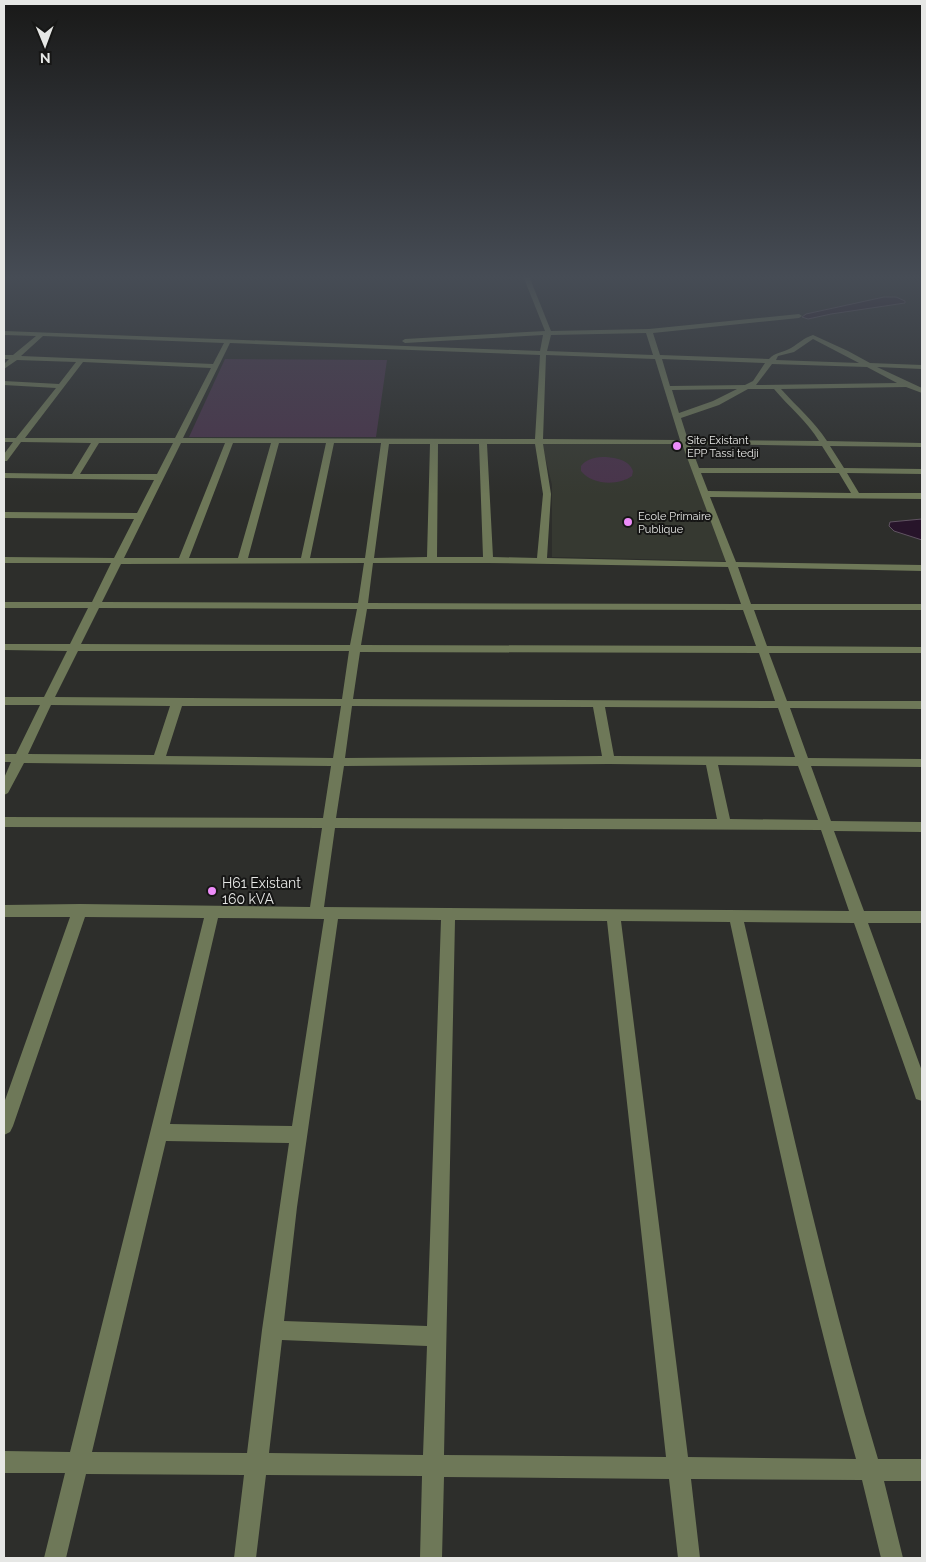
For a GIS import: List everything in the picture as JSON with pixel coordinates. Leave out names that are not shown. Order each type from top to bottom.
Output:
[{"type":"street","points":[[4,367],[25,349]]},
{"type":"street","points":[[4,790],[139,516],[224,349]]},
{"type":"street","points":[[422,349],[922,368]]},
{"type":"street","points":[[542,561],[547,494],[539,442],[544,349]]},
{"type":"street","points":[[654,349],[676,417],[732,564],[922,1093]]},
{"type":"street","points":[[676,417],[716,403],[756,382],[762,371],[779,353],[795,349]]},
{"type":"street","points":[[836,349],[901,382],[922,385]]},
{"type":"street","points":[[4,357],[216,366]]},
{"type":"street","points":[[4,459],[81,360]]},
{"type":"street","points":[[666,388],[776,387],[910,382],[922,391]]},
{"type":"street","points":[[4,383],[62,386]]},
{"type":"street","points":[[776,387],[794,408],[813,425],[827,444],[857,496]]},
{"type":"street","points":[[4,440],[685,442],[922,445]]},
{"type":"street","points":[[74,476],[96,440]]},
{"type":"street","points":[[183,562],[230,440]]},
{"type":"street","points":[[242,561],[276,441]]},
{"type":"street","points":[[305,561],[330,441]]},
{"type":"street","points":[[245,1558],[272,1330],[299,1135],[324,912],[330,823],[363,605],[385,441]]},
{"type":"street","points":[[432,560],[434,442]]},
{"type":"street","points":[[483,442],[488,560]]},
{"type":"street","points":[[696,470],[922,471]]},
{"type":"street","points":[[4,476],[159,477]]},
{"type":"street","points":[[706,494],[922,496]]},
{"type":"street","points":[[4,515],[139,516]]},
{"type":"street","points":[[4,560],[183,562],[488,560],[922,568]]},
{"type":"street","points":[[4,605],[922,607]]},
{"type":"street","points":[[4,647],[922,650]]},
{"type":"street","points":[[4,701],[922,705]]},
{"type":"street","points":[[159,760],[177,702]]},
{"type":"street","points":[[598,703],[609,760]]},
{"type":"street","points":[[4,758],[340,762],[609,760],[922,763]]},
{"type":"street","points":[[712,762],[725,824]]},
{"type":"street","points":[[4,822],[725,824],[922,827]]},
{"type":"street","points":[[4,1126],[80,910]]},
{"type":"street","points":[[4,911],[922,917]]},
{"type":"street","points":[[55,1558],[213,912]]},
{"type":"street","points":[[431,1558],[448,913]]},
{"type":"street","points":[[613,915],[689,1558]]},
{"type":"street","points":[[736,916],[803,1217],[842,1374],[870,1469],[892,1558]]},
{"type":"street","points":[[159,1132],[299,1135]]},
{"type":"street","points":[[272,1330],[437,1336]]},
{"type":"street","points":[[4,1462],[922,1470]]},
{"type":"shaded area","points":[[225,359],[387,360],[376,437],[189,437]]},
{"type":"shaded area","points":[[542,444],[682,444],[727,561],[552,557],[552,485]]},
{"type":"shaded area","points":[[606,457],[618,459],[629,464],[633,471],[632,476],[613,483],[592,479],[581,471],[581,466],[586,461]]},
{"type":"shaded area","points":[[922,519],[922,540],[894,531],[889,526],[890,522]]},
{"type":"place","name":"Site Existant EPP Tassi tedji","points":[[677,446]]},
{"type":"place","name":"Ecole Primaire Publique","points":[[628,522]]},
{"type":"place","name":"H61 Existant 160 kVA","points":[[212,891]]}]
